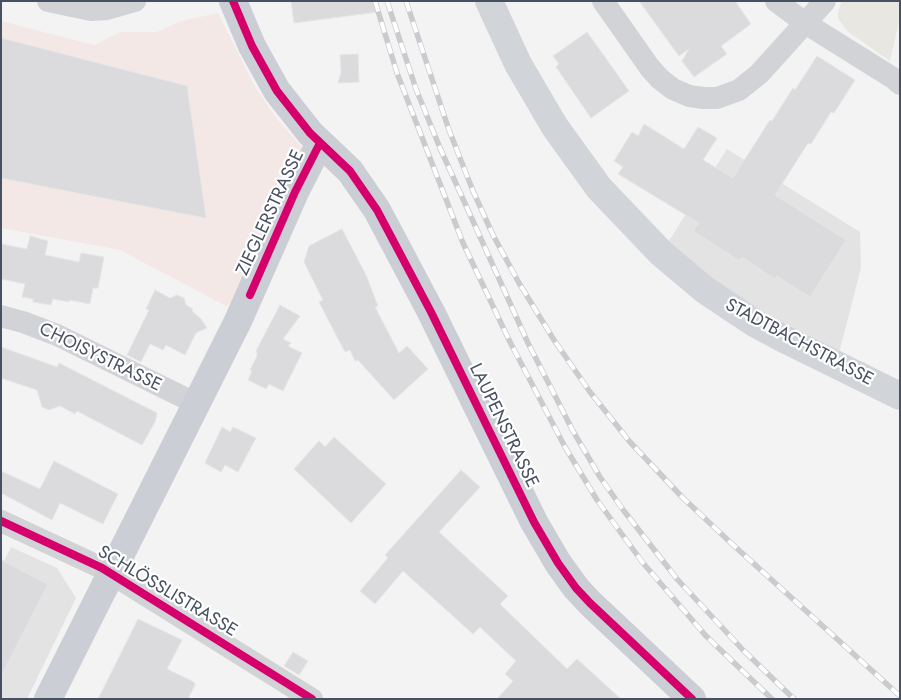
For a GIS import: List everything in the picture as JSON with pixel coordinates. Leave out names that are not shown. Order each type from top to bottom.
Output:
[{"type":"main road","name":"LAUPENSTRASSE","points":[[233,1],[263,69],[287,105],[310,134],[350,171],[377,210],[431,312],[534,522],[558,563],[576,588],[590,603],[692,699]]},
{"type":"main road","name":"STADTBACHSTRASSE","points":[[489,1],[518,64],[555,127],[599,188],[642,236],[689,278],[730,308],[782,338],[900,396]]},
{"type":"main road","name":"ZIEGLERSTRASSE","points":[[48,699],[238,321],[295,192],[320,143]]},
{"type":"street","points":[[48,1],[92,10],[107,9],[135,1]]},
{"type":"street","points":[[603,1],[650,68],[667,84],[689,96],[711,98],[728,95],[739,90],[759,74],[824,1]]},
{"type":"street","points":[[776,1],[805,23],[900,84]]},
{"type":"street","name":"CHOISYSTRASSE","points":[[1,316],[30,324],[57,335],[197,404]]},
{"type":"street","name":"SCHLÖSSLISTRASSE","points":[[11,525],[112,574],[312,699]]},
{"type":"shaded area","points":[[842,1],[900,1],[900,17],[890,61],[847,31],[838,18],[838,11]]},
{"type":"shaded area","points":[[218,13],[255,87],[277,119],[312,159],[249,292],[226,306],[120,250],[1,228],[1,21],[94,45],[120,32],[157,32],[181,21]]},
{"type":"shaded area","points":[[727,149],[860,232],[861,268],[838,357],[807,343],[665,247]]},
{"type":"shaded area","points":[[11,547],[57,568],[76,598],[27,699],[1,699],[1,567]]},
{"type":"building","points":[[291,1],[377,1],[378,12],[294,23]]},
{"type":"building","points":[[639,1],[735,1],[751,24],[721,46],[727,54],[694,77],[682,61],[689,49],[679,56]]},
{"type":"building","points":[[587,32],[629,91],[591,118],[556,67],[559,64],[553,56]]},
{"type":"building","points":[[1,38],[187,86],[206,218],[1,178]]},
{"type":"building","points":[[358,54],[359,82],[338,83],[341,72],[340,55]]},
{"type":"building","points":[[817,56],[855,80],[834,113],[831,112],[811,144],[808,143],[775,195],[846,240],[810,297],[777,276],[775,279],[742,257],[740,261],[693,231],[699,223],[618,174],[623,167],[614,161],[632,132],[638,136],[644,124],[684,149],[698,127],[717,138],[703,160],[733,178],[770,120],[772,121],[793,88],[795,90]]},
{"type":"building","points":[[342,229],[366,275],[378,306],[375,307],[399,353],[407,346],[428,369],[394,400],[358,360],[355,361],[350,350],[345,352],[319,302],[323,300],[304,262],[309,246]]},
{"type":"building","points":[[30,236],[48,241],[45,255],[79,262],[81,253],[104,257],[98,288],[93,288],[90,304],[53,299],[51,305],[33,302],[33,299],[22,297],[25,284],[1,279],[1,244],[27,249]]},
{"type":"building","points":[[155,290],[170,298],[177,295],[184,298],[186,305],[193,309],[192,311],[207,328],[196,333],[185,355],[166,345],[163,350],[150,344],[141,362],[127,355],[149,310],[146,309]]},
{"type":"building","points":[[280,305],[300,316],[283,339],[291,343],[288,346],[302,353],[283,391],[269,384],[266,389],[248,380],[252,371],[250,370],[257,356],[256,351]]},
{"type":"building","points":[[1,347],[57,367],[59,363],[157,413],[155,422],[142,445],[77,411],[75,414],[60,406],[49,410],[42,407],[37,390],[1,378]]},
{"type":"building","points":[[222,427],[230,432],[233,427],[256,438],[238,472],[225,465],[221,472],[205,463]]},
{"type":"building","points":[[334,437],[386,484],[351,523],[294,469],[319,441],[325,447]]},
{"type":"building","points":[[54,461],[118,494],[103,524],[60,503],[52,520],[1,493],[1,471],[40,489]]},
{"type":"building","points":[[461,470],[480,487],[439,532],[508,596],[500,604],[567,669],[577,659],[621,699],[497,699],[513,681],[505,674],[516,661],[480,627],[473,634],[403,571],[375,604],[360,591],[388,558],[385,555]]},
{"type":"building","points":[[1,560],[48,584],[1,676]]},
{"type":"building","points":[[138,619],[182,640],[167,669],[194,682],[195,685],[188,699],[98,699]]},
{"type":"building","points":[[293,652],[308,661],[299,675],[284,666]]},
{"type":"railway","points":[[375,1],[397,73],[463,243],[510,342],[565,447],[597,500],[643,563],[706,636],[772,699]]},
{"type":"railway","points":[[387,1],[416,89],[440,148],[528,343],[573,431],[600,477],[677,579],[743,650],[794,699]]},
{"type":"railway","points":[[406,1],[449,130],[493,235],[519,283],[554,340],[590,392],[630,442],[682,497],[900,696]]},
{"type":"cycle path","points":[[233,1],[252,46],[277,91],[310,133],[350,171],[377,210],[431,312],[534,522],[558,563],[576,588],[590,603],[692,699]]},
{"type":"cycle path","points":[[250,295],[295,192],[320,143]]},
{"type":"cycle path","points":[[1,521],[102,568],[312,699]]}]
